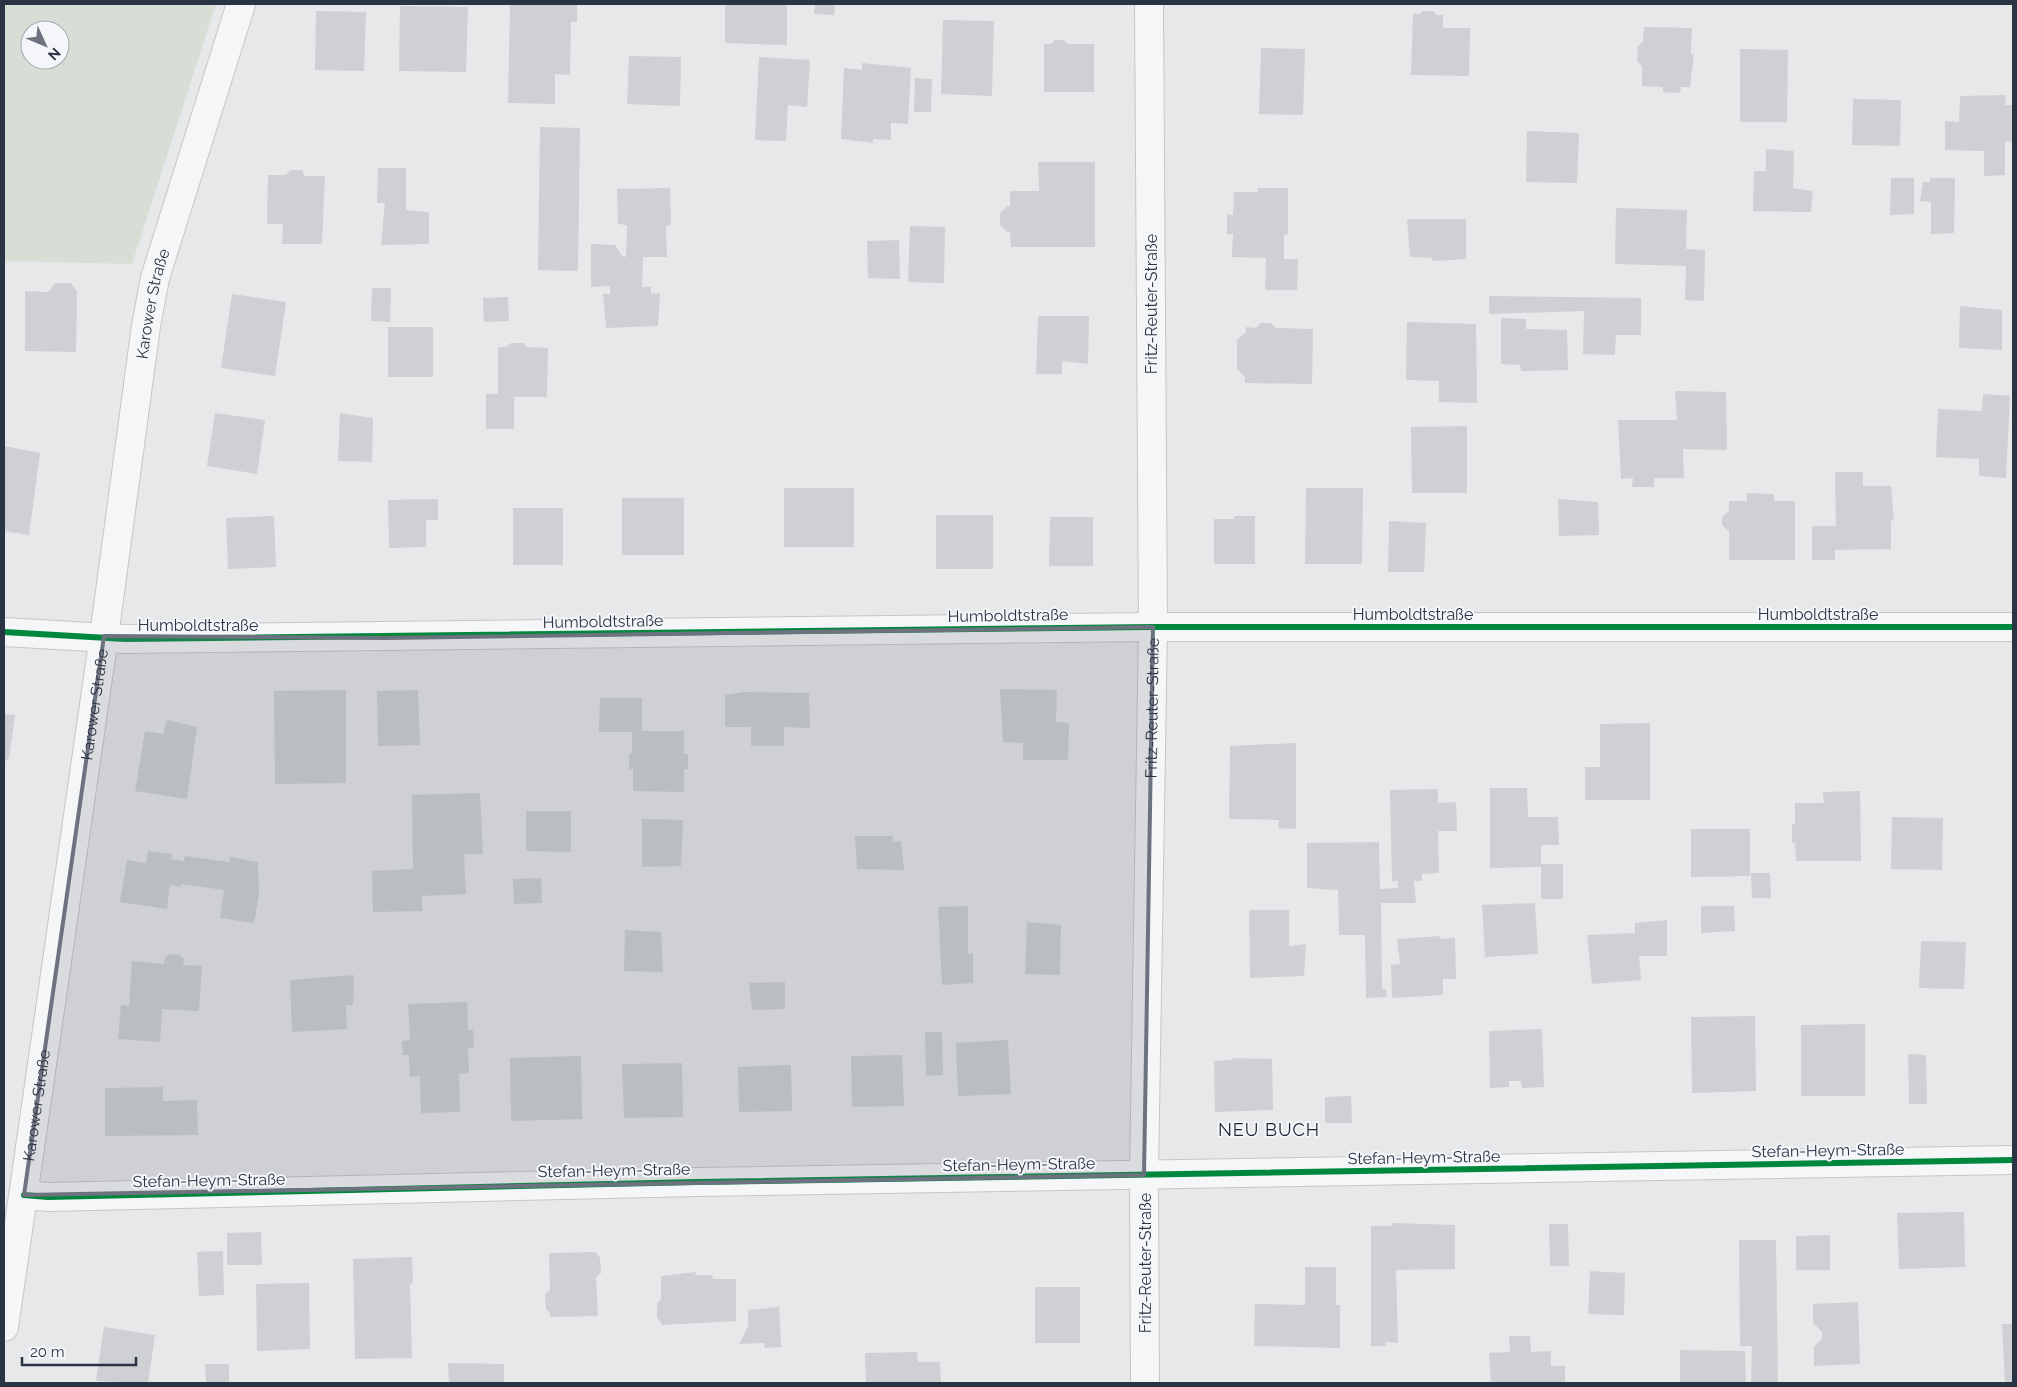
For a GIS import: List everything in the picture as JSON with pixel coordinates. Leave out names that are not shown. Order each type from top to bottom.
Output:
[{"type":"street","name":"Karower Straße","points":[[4,1328],[104,636],[146,326],[155,278],[242,4]]},
{"type":"street","name":"Fritz-Reuter-Straße","points":[[1145,1383],[1144,1175],[1153,627],[1149,4]]},
{"type":"street","name":"Humboldtstraße","points":[[4,632],[104,636],[125,639],[394,638],[1153,627],[2013,627]]},
{"type":"street","name":"Stefan-Heym-Straße","points":[[24,1195],[48,1197],[677,1182],[2013,1160]]},
{"type":"highlighted area","points":[[1153,627],[1144,1175],[24,1195],[104,636],[385,638]]},
{"type":"shaded area","points":[[4,4],[216,4],[132,264],[4,261]]},
{"type":"building","points":[[510,4],[577,4],[577,22],[571,22],[570,75],[555,74],[555,104],[508,103]]},
{"type":"building","points":[[725,4],[787,4],[787,45],[725,43]]},
{"type":"building","points":[[815,4],[835,4],[834,15],[814,14]]},
{"type":"building","points":[[400,6],[468,7],[466,72],[399,71]]},
{"type":"building","points":[[316,11],[366,12],[364,71],[315,70]]},
{"type":"building","points":[[1423,11],[1433,11],[1437,15],[1443,15],[1443,28],[1470,28],[1469,76],[1411,75],[1413,14],[1420,14]]},
{"type":"building","points":[[943,20],[994,21],[992,96],[941,94]]},
{"type":"building","points":[[1644,27],[1692,28],[1691,54],[1694,54],[1690,87],[1681,87],[1680,93],[1663,92],[1663,87],[1642,86],[1642,66],[1637,61],[1638,46],[1643,42]]},
{"type":"building","points":[[1055,40],[1064,40],[1068,44],[1094,44],[1094,92],[1044,92],[1044,44],[1051,44]]},
{"type":"building","points":[[1261,48],[1305,49],[1303,115],[1259,114]]},
{"type":"building","points":[[1740,49],[1788,50],[1787,122],[1740,122]]},
{"type":"building","points":[[629,56],[681,57],[680,106],[627,104]]},
{"type":"building","points":[[759,57],[810,60],[807,107],[788,105],[786,141],[755,140]]},
{"type":"building","points":[[862,63],[911,68],[908,124],[891,123],[891,140],[873,139],[873,143],[841,139],[844,68],[862,70]]},
{"type":"building","points":[[915,78],[932,79],[931,112],[914,112]]},
{"type":"building","points":[[2006,95],[2005,105],[2013,105],[2013,142],[2005,141],[2005,175],[1984,176],[1984,151],[1945,150],[1945,121],[1959,122],[1960,96]]},
{"type":"building","points":[[1853,99],[1901,100],[1900,146],[1852,145]]},
{"type":"building","points":[[540,127],[580,128],[578,271],[538,270]]},
{"type":"building","points":[[1527,131],[1579,133],[1577,183],[1526,182]]},
{"type":"building","points":[[1766,149],[1794,151],[1793,188],[1813,191],[1811,212],[1753,211],[1754,171],[1766,171]]},
{"type":"building","points":[[1038,162],[1095,162],[1095,247],[1011,247],[1010,232],[1007,232],[1000,225],[1000,213],[1007,206],[1010,206],[1010,191],[1039,191]]},
{"type":"building","points":[[378,168],[406,168],[406,210],[429,212],[429,244],[381,245],[385,203],[377,203]]},
{"type":"building","points":[[290,170],[302,170],[305,176],[325,176],[322,244],[282,244],[283,224],[267,224],[268,175],[286,175]]},
{"type":"building","points":[[1891,178],[1914,178],[1914,214],[1890,215]]},
{"type":"building","points":[[1930,178],[1955,178],[1954,233],[1931,234],[1931,202],[1920,201],[1923,182],[1930,182]]},
{"type":"building","points":[[670,188],[671,225],[666,226],[667,257],[643,257],[642,287],[651,287],[651,294],[660,293],[658,326],[606,328],[603,294],[610,294],[610,286],[591,287],[591,244],[615,245],[622,256],[626,257],[627,225],[618,224],[617,189]]},
{"type":"building","points":[[1258,188],[1288,188],[1288,234],[1284,235],[1284,259],[1298,259],[1297,290],[1265,290],[1266,258],[1232,257],[1233,234],[1227,234],[1227,214],[1233,215],[1234,192],[1258,192]]},
{"type":"building","points":[[1616,208],[1687,210],[1686,249],[1705,250],[1704,301],[1685,300],[1686,266],[1615,264]]},
{"type":"building","points":[[1407,219],[1466,219],[1466,259],[1432,261],[1432,258],[1410,257]]},
{"type":"building","points":[[910,226],[945,227],[944,283],[908,282]]},
{"type":"building","points":[[899,240],[900,279],[868,278],[867,241]]},
{"type":"building","points":[[55,283],[71,283],[77,292],[76,352],[25,351],[25,291],[48,292]]},
{"type":"building","points":[[372,288],[391,288],[390,322],[371,321]]},
{"type":"building","points":[[232,294],[286,302],[275,376],[221,368]]},
{"type":"building","points":[[1489,296],[1641,298],[1641,335],[1616,335],[1615,355],[1583,354],[1584,311],[1489,314]]},
{"type":"building","points":[[508,297],[509,321],[484,322],[483,298]]},
{"type":"building","points":[[1960,306],[2002,310],[2002,350],[1959,348]]},
{"type":"building","points":[[1038,316],[1089,316],[1088,364],[1062,361],[1062,374],[1036,374]]},
{"type":"building","points":[[1501,318],[1526,319],[1526,329],[1567,330],[1568,370],[1521,371],[1520,365],[1501,364]]},
{"type":"building","points":[[1407,322],[1476,324],[1477,403],[1439,402],[1439,381],[1406,380]]},
{"type":"building","points":[[1260,323],[1271,323],[1276,328],[1313,329],[1312,384],[1245,383],[1245,377],[1237,369],[1237,340],[1246,332],[1246,327],[1256,328]]},
{"type":"building","points":[[388,327],[433,327],[433,377],[388,377]]},
{"type":"building","points":[[511,343],[523,343],[527,347],[548,348],[547,397],[514,397],[514,429],[486,429],[486,394],[498,394],[498,347],[507,347]]},
{"type":"building","points":[[1675,391],[1726,392],[1727,450],[1683,449],[1684,478],[1654,478],[1654,487],[1632,487],[1633,478],[1621,479],[1618,420],[1677,420]]},
{"type":"building","points":[[1983,394],[2010,396],[2006,478],[1979,476],[1979,459],[1936,457],[1938,409],[1982,411]]},
{"type":"building","points":[[215,413],[265,420],[257,474],[207,466]]},
{"type":"building","points":[[340,413],[373,418],[372,462],[338,461]]},
{"type":"building","points":[[1467,426],[1467,493],[1412,493],[1411,427]]},
{"type":"building","points":[[4,446],[40,453],[29,535],[4,531]]},
{"type":"building","points":[[1835,472],[1863,472],[1863,486],[1891,486],[1894,521],[1891,520],[1891,549],[1835,550],[1835,560],[1812,560],[1812,526],[1836,526]]},
{"type":"building","points":[[784,488],[854,488],[854,547],[784,547]]},
{"type":"building","points":[[1306,488],[1363,488],[1362,564],[1305,564]]},
{"type":"building","points":[[1747,493],[1774,494],[1774,501],[1795,501],[1795,560],[1729,560],[1729,531],[1722,525],[1722,517],[1729,511],[1729,501],[1747,501]]},
{"type":"building","points":[[622,498],[684,498],[684,555],[622,555]]},
{"type":"building","points":[[438,499],[438,520],[426,520],[426,547],[389,548],[388,500]]},
{"type":"building","points":[[1558,499],[1598,502],[1599,535],[1559,536]]},
{"type":"building","points":[[513,508],[563,508],[563,565],[513,565]]},
{"type":"building","points":[[936,515],[993,515],[993,569],[936,569]]},
{"type":"building","points":[[274,516],[276,567],[228,569],[226,518]]},
{"type":"building","points":[[1234,516],[1255,516],[1255,564],[1214,564],[1214,519],[1234,519]]},
{"type":"building","points":[[1050,517],[1093,517],[1093,566],[1049,566]]},
{"type":"building","points":[[1389,521],[1426,523],[1424,572],[1388,572]]},
{"type":"building","points":[[1000,689],[1057,690],[1056,722],[1069,723],[1068,760],[1023,760],[1023,743],[1003,742]]},
{"type":"building","points":[[346,690],[346,783],[275,784],[274,691]]},
{"type":"building","points":[[418,690],[420,745],[378,746],[377,691]]},
{"type":"building","points":[[744,692],[809,693],[810,728],[784,727],[784,746],[751,746],[751,727],[725,727],[725,695]]},
{"type":"building","points":[[600,698],[642,698],[642,731],[684,731],[684,754],[688,754],[688,769],[684,769],[684,792],[633,791],[633,769],[629,769],[629,754],[632,754],[632,732],[599,732]]},
{"type":"building","points":[[4,714],[15,715],[9,758],[4,762]]},
{"type":"building","points":[[167,720],[197,727],[187,799],[135,791],[145,731],[163,734]]},
{"type":"building","points":[[1650,723],[1650,800],[1585,800],[1585,767],[1600,767],[1600,724]]},
{"type":"building","points":[[1296,743],[1296,829],[1278,828],[1279,820],[1229,819],[1230,746]]},
{"type":"building","points":[[1490,788],[1527,788],[1528,817],[1558,817],[1559,845],[1541,845],[1541,864],[1563,864],[1563,899],[1541,899],[1541,867],[1490,868]]},
{"type":"building","points":[[1438,789],[1438,803],[1456,802],[1457,831],[1438,831],[1439,873],[1422,874],[1422,881],[1414,881],[1416,903],[1381,903],[1382,989],[1386,989],[1387,997],[1366,998],[1365,935],[1339,935],[1338,890],[1307,888],[1307,843],[1379,842],[1380,889],[1398,888],[1398,881],[1392,881],[1390,790]]},
{"type":"building","points":[[1860,791],[1861,861],[1796,861],[1795,843],[1792,843],[1792,824],[1795,824],[1795,803],[1824,803],[1823,792]]},
{"type":"building","points":[[480,793],[483,854],[464,854],[466,894],[422,896],[422,911],[373,912],[372,871],[413,869],[412,795]]},
{"type":"building","points":[[526,811],[571,811],[571,852],[526,851]]},
{"type":"building","points":[[1892,817],[1943,818],[1942,870],[1891,869]]},
{"type":"building","points":[[642,819],[683,820],[681,866],[642,867]]},
{"type":"building","points":[[1691,829],[1750,829],[1750,876],[1691,877]]},
{"type":"building","points":[[855,836],[893,836],[892,842],[901,841],[904,870],[857,869]]},
{"type":"building","points":[[148,851],[172,854],[171,859],[184,861],[185,856],[229,862],[230,857],[258,862],[259,895],[254,923],[220,918],[224,890],[181,884],[181,887],[170,885],[167,909],[120,902],[127,860],[146,863]]},
{"type":"building","points":[[1751,873],[1770,873],[1771,898],[1752,898]]},
{"type":"building","points":[[541,878],[542,903],[514,904],[513,879]]},
{"type":"building","points":[[1535,903],[1538,954],[1485,957],[1482,905]]},
{"type":"building","points":[[968,906],[968,954],[973,953],[973,983],[942,985],[938,907]]},
{"type":"building","points":[[1701,906],[1734,906],[1735,931],[1701,933]]},
{"type":"building","points":[[1249,910],[1289,910],[1289,946],[1306,944],[1304,976],[1250,978]]},
{"type":"building","points":[[1667,920],[1667,956],[1639,956],[1641,980],[1592,984],[1587,935],[1635,933],[1635,923]]},
{"type":"building","points":[[1027,922],[1061,925],[1060,975],[1025,974]]},
{"type":"building","points":[[625,930],[661,932],[663,972],[624,971]]},
{"type":"building","points":[[1440,936],[1439,939],[1455,938],[1456,979],[1443,979],[1443,995],[1392,998],[1391,965],[1400,964],[1397,939]]},
{"type":"building","points":[[1921,941],[1966,942],[1964,989],[1919,988]]},
{"type":"building","points":[[169,954],[180,955],[184,959],[183,965],[202,966],[199,1011],[162,1009],[160,1042],[118,1039],[121,1005],[129,1006],[132,961],[164,964],[165,958]]},
{"type":"building","points":[[354,975],[353,1005],[346,1005],[347,1029],[292,1032],[290,980]]},
{"type":"building","points":[[785,982],[785,1009],[752,1010],[749,983]]},
{"type":"building","points":[[467,1002],[468,1030],[473,1030],[474,1048],[468,1048],[469,1073],[459,1074],[460,1112],[421,1113],[420,1076],[410,1077],[409,1055],[403,1055],[402,1041],[410,1040],[408,1004]]},
{"type":"building","points":[[1755,1016],[1756,1091],[1692,1093],[1691,1017]]},
{"type":"building","points":[[1865,1024],[1865,1096],[1801,1096],[1801,1025]]},
{"type":"building","points":[[1542,1029],[1544,1087],[1522,1088],[1521,1081],[1509,1081],[1509,1087],[1490,1088],[1489,1031]]},
{"type":"building","points":[[925,1032],[942,1032],[943,1075],[926,1076]]},
{"type":"building","points":[[1008,1040],[1011,1094],[958,1096],[956,1043]]},
{"type":"building","points":[[1908,1054],[1926,1055],[1927,1104],[1909,1104]]},
{"type":"building","points":[[902,1055],[904,1106],[852,1107],[851,1056]]},
{"type":"building","points":[[581,1056],[582,1119],[511,1121],[510,1058]]},
{"type":"building","points":[[1234,1058],[1272,1059],[1273,1110],[1215,1112],[1214,1061],[1231,1060]]},
{"type":"building","points":[[682,1063],[683,1117],[624,1118],[622,1064]]},
{"type":"building","points":[[791,1065],[792,1111],[739,1112],[738,1067]]},
{"type":"building","points":[[163,1087],[163,1101],[197,1100],[198,1135],[105,1136],[105,1088]]},
{"type":"building","points":[[1351,1096],[1352,1123],[1325,1123],[1325,1097]]},
{"type":"building","points":[[1964,1212],[1965,1267],[1899,1269],[1897,1213]]},
{"type":"building","points":[[1392,1223],[1455,1225],[1455,1269],[1396,1270],[1398,1343],[1385,1342],[1386,1346],[1371,1346],[1371,1226],[1392,1226]]},
{"type":"building","points":[[1549,1224],[1568,1224],[1569,1266],[1550,1266]]},
{"type":"building","points":[[261,1232],[262,1265],[227,1265],[227,1233]]},
{"type":"building","points":[[1830,1235],[1830,1270],[1796,1270],[1796,1236]]},
{"type":"building","points":[[1739,1240],[1776,1240],[1778,1383],[1751,1383],[1752,1346],[1740,1346]]},
{"type":"building","points":[[223,1251],[224,1295],[199,1296],[197,1252]]},
{"type":"building","points":[[596,1252],[600,1258],[601,1273],[596,1277],[598,1316],[550,1317],[550,1313],[546,1309],[545,1294],[550,1290],[549,1253]]},
{"type":"building","points":[[412,1257],[413,1284],[410,1283],[412,1358],[355,1359],[353,1259]]},
{"type":"building","points":[[1305,1267],[1336,1267],[1336,1305],[1340,1305],[1340,1348],[1254,1346],[1255,1304],[1305,1305]]},
{"type":"building","points":[[1590,1271],[1625,1273],[1624,1315],[1588,1314]]},
{"type":"building","points":[[696,1272],[695,1275],[712,1275],[713,1279],[736,1279],[736,1321],[662,1325],[657,1317],[657,1304],[661,1299],[661,1276]]},
{"type":"building","points":[[309,1283],[310,1349],[257,1351],[256,1284]]},
{"type":"building","points":[[1035,1287],[1080,1287],[1080,1343],[1035,1343]]},
{"type":"building","points":[[1858,1302],[1860,1364],[1814,1366],[1814,1347],[1822,1339],[1822,1332],[1813,1323],[1813,1304]]},
{"type":"building","points":[[779,1307],[781,1347],[765,1348],[764,1343],[739,1344],[748,1326],[748,1310]]},
{"type":"building","points":[[2002,1324],[2013,1324],[2013,1383],[2005,1383]]},
{"type":"building","points":[[104,1327],[155,1335],[148,1383],[96,1381]]},
{"type":"building","points":[[1509,1336],[1530,1336],[1531,1352],[1551,1351],[1551,1366],[1565,1366],[1565,1383],[1491,1383],[1489,1353],[1510,1352]]},
{"type":"building","points":[[1680,1350],[1745,1351],[1746,1383],[1680,1383]]},
{"type":"building","points":[[917,1352],[918,1362],[940,1362],[941,1383],[866,1383],[865,1353]]},
{"type":"building","points":[[448,1363],[504,1364],[504,1383],[449,1383]]},
{"type":"building","points":[[205,1364],[229,1364],[229,1383],[206,1383]]},
{"type":"cycle path","points":[[4,632],[125,639],[1153,627],[2013,627]]},
{"type":"cycle path","points":[[24,1195],[48,1197],[697,1182],[2013,1160]]},
{"type":"district","name":"NEU BUCH","points":[[1269,1130]]}]
